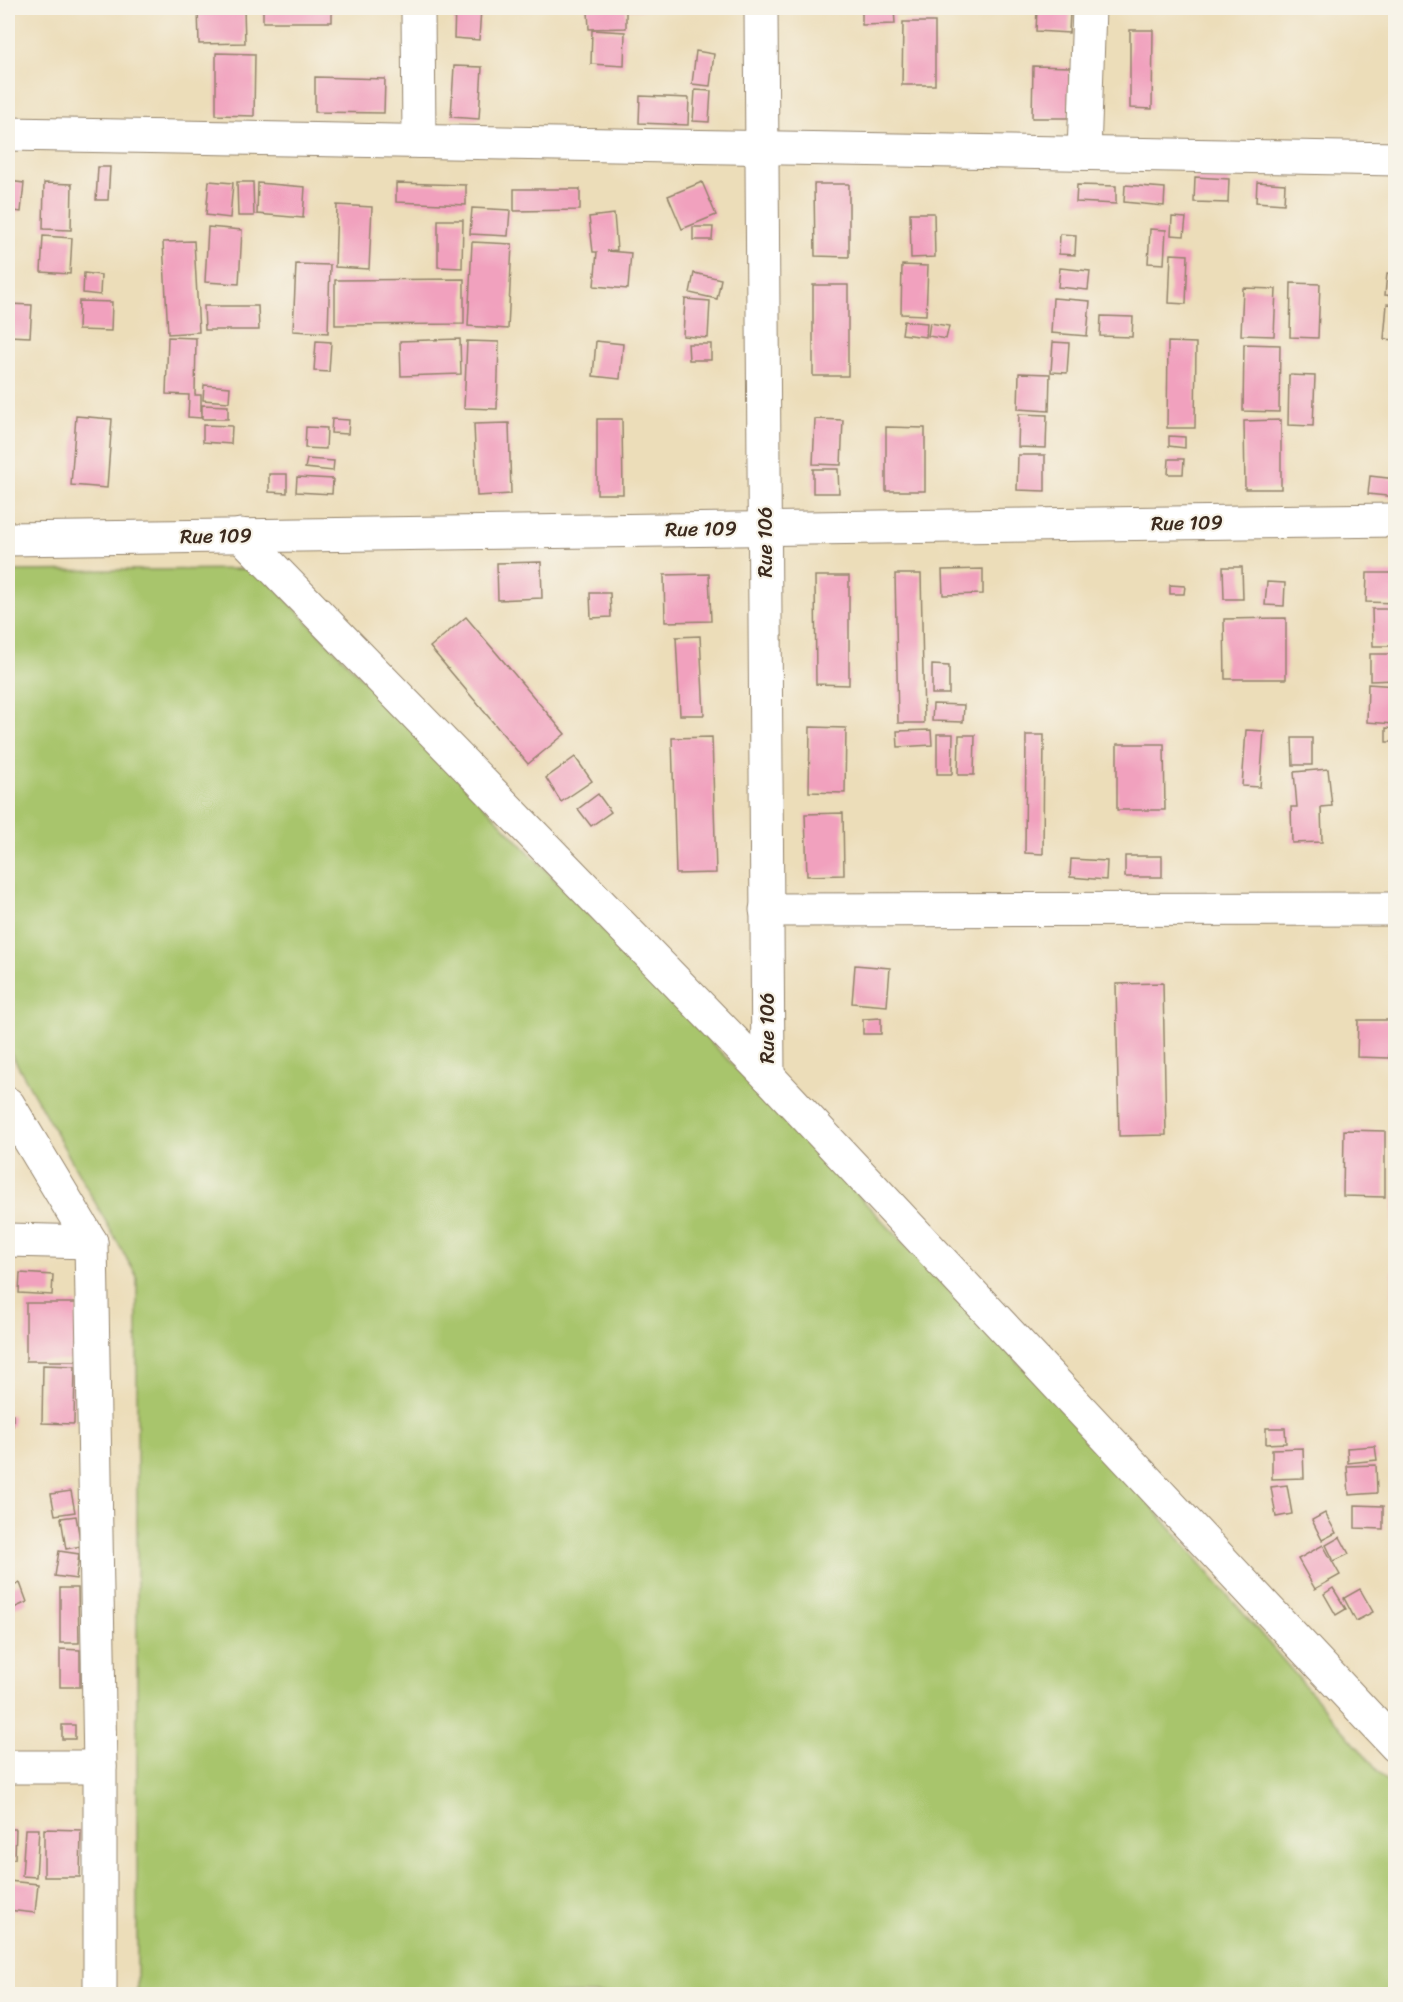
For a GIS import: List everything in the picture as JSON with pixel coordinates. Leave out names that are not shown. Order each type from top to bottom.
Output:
[{"type":"street","points":[[418,8],[419,141]]},
{"type":"street","name":"Rue 106","points":[[761,8],[768,1076]]},
{"type":"street","points":[[1084,153],[1089,8]]},
{"type":"street","points":[[8,134],[1395,159]]},
{"type":"street","name":"Rue 109","points":[[8,538],[1395,520]]},
{"type":"street","points":[[241,535],[768,1076],[1395,1746]]},
{"type":"street","points":[[766,910],[1395,909]]},
{"type":"street","points":[[8,1104],[91,1242],[100,1767],[100,1995]]},
{"type":"street","points":[[8,1240],[91,1242]]},
{"type":"street","points":[[8,1767],[100,1767]]},
{"type":"green space","points":[[257,569],[1113,1461],[1395,1791],[1395,1994],[137,1994],[137,1277],[8,1048],[8,571]]},
{"type":"building","points":[[198,8],[244,8],[245,43],[199,44]]},
{"type":"building","points":[[263,8],[332,8],[332,22],[263,22]]},
{"type":"building","points":[[455,8],[481,8],[479,40],[454,38]]},
{"type":"building","points":[[586,8],[643,8],[643,10],[626,10],[626,28],[589,29]]},
{"type":"building","points":[[862,8],[894,8],[895,24],[862,25]]},
{"type":"building","points":[[908,8],[937,8],[937,14],[908,13]]},
{"type":"building","points":[[1037,10],[1070,12],[1069,33],[1036,31]]},
{"type":"building","points":[[903,22],[935,22],[935,85],[902,85]]},
{"type":"building","points":[[592,30],[625,32],[624,66],[591,64]]},
{"type":"building","points":[[1130,30],[1153,30],[1152,109],[1130,108]]},
{"type":"building","points":[[696,51],[714,54],[710,86],[692,84]]},
{"type":"building","points":[[216,53],[255,54],[254,116],[216,115]]},
{"type":"building","points":[[454,66],[482,67],[479,119],[451,117]]},
{"type":"building","points":[[1033,66],[1070,67],[1069,118],[1032,118]]},
{"type":"building","points":[[315,77],[385,79],[384,113],[315,112]]},
{"type":"building","points":[[695,90],[711,91],[709,122],[693,121]]},
{"type":"building","points":[[640,96],[689,98],[688,125],[639,123]]},
{"type":"building","points":[[98,167],[110,167],[108,200],[96,200]]},
{"type":"building","points":[[1195,177],[1229,179],[1228,203],[1194,202]]},
{"type":"building","points":[[8,181],[24,183],[21,212],[8,210]]},
{"type":"building","points":[[209,181],[233,183],[230,218],[206,215]]},
{"type":"building","points":[[237,182],[253,182],[254,216],[238,216]]},
{"type":"building","points":[[702,182],[716,215],[682,229],[668,196]]},
{"type":"building","points":[[1257,182],[1285,184],[1284,204],[1256,202]]},
{"type":"building","points":[[44,183],[72,184],[71,230],[43,229]]},
{"type":"building","points":[[258,183],[305,187],[303,218],[257,214]]},
{"type":"building","points":[[396,183],[466,185],[466,205],[396,202]]},
{"type":"building","points":[[814,184],[849,184],[849,257],[815,256]]},
{"type":"building","points":[[1077,185],[1116,186],[1116,204],[1076,202]]},
{"type":"building","points":[[1125,185],[1165,188],[1164,206],[1124,202]]},
{"type":"building","points":[[514,189],[580,189],[580,210],[514,211]]},
{"type":"building","points":[[337,205],[372,207],[369,269],[335,267]]},
{"type":"building","points":[[472,208],[510,210],[508,236],[470,234]]},
{"type":"building","points":[[910,213],[934,213],[935,257],[911,258]]},
{"type":"building","points":[[614,214],[617,250],[607,251],[631,253],[628,289],[594,286],[597,252],[593,252],[589,217]]},
{"type":"building","points":[[1172,217],[1186,218],[1184,236],[1171,235]]},
{"type":"building","points":[[438,220],[463,220],[462,268],[438,267]]},
{"type":"building","points":[[208,227],[242,230],[239,284],[205,282]]},
{"type":"building","points":[[693,227],[713,227],[712,240],[693,240]]},
{"type":"building","points":[[1150,229],[1166,230],[1164,264],[1148,263]]},
{"type":"building","points":[[1060,234],[1076,235],[1075,255],[1059,254]]},
{"type":"building","points":[[43,236],[72,238],[70,274],[41,272]]},
{"type":"building","points":[[194,241],[199,332],[168,334],[163,242]]},
{"type":"building","points":[[472,242],[512,244],[508,329],[468,326]]},
{"type":"building","points":[[1171,254],[1188,255],[1186,304],[1169,303]]},
{"type":"building","points":[[296,264],[330,265],[328,333],[293,331]]},
{"type":"building","points":[[902,265],[928,266],[926,315],[901,314]]},
{"type":"building","points":[[1060,268],[1090,271],[1088,290],[1058,287]]},
{"type":"building","points":[[84,273],[101,275],[100,295],[83,293]]},
{"type":"building","points":[[694,273],[721,279],[717,299],[690,293]]},
{"type":"building","points":[[1387,273],[1396,274],[1396,296],[1385,295]]},
{"type":"building","points":[[464,279],[464,324],[335,325],[335,280]]},
{"type":"building","points":[[1291,283],[1320,284],[1318,338],[1290,337]]},
{"type":"building","points":[[813,285],[848,285],[848,376],[813,376]]},
{"type":"building","points":[[1243,288],[1276,289],[1274,336],[1241,335]]},
{"type":"building","points":[[1053,298],[1090,301],[1087,336],[1051,333]]},
{"type":"building","points":[[685,299],[710,301],[708,338],[683,336]]},
{"type":"building","points":[[79,301],[112,302],[111,331],[78,330]]},
{"type":"building","points":[[8,304],[32,305],[30,337],[8,336]]},
{"type":"building","points":[[1387,304],[1396,305],[1396,340],[1384,339]]},
{"type":"building","points":[[204,306],[258,306],[259,330],[205,330]]},
{"type":"building","points":[[1101,316],[1133,317],[1132,337],[1100,336]]},
{"type":"building","points":[[904,321],[927,323],[926,337],[902,334]]},
{"type":"building","points":[[930,323],[949,326],[946,339],[928,336]]},
{"type":"building","points":[[168,337],[196,338],[195,395],[201,395],[201,418],[188,417],[189,395],[166,394]]},
{"type":"building","points":[[460,339],[461,374],[401,376],[400,341]]},
{"type":"building","points":[[316,341],[331,342],[329,372],[314,371]]},
{"type":"building","points":[[467,341],[499,342],[497,409],[464,408]]},
{"type":"building","points":[[596,341],[623,344],[620,379],[593,376]]},
{"type":"building","points":[[1053,342],[1069,343],[1067,373],[1051,372]]},
{"type":"building","points":[[1168,342],[1196,343],[1195,428],[1167,428]]},
{"type":"building","points":[[688,344],[711,344],[711,360],[689,360]]},
{"type":"building","points":[[1244,344],[1280,345],[1279,412],[1243,411]]},
{"type":"building","points":[[1019,373],[1050,374],[1049,411],[1018,409]]},
{"type":"building","points":[[1289,375],[1315,376],[1313,426],[1288,425]]},
{"type":"building","points":[[204,385],[230,387],[229,402],[203,400]]},
{"type":"building","points":[[202,405],[228,406],[228,419],[202,419]]},
{"type":"building","points":[[1019,414],[1047,415],[1046,448],[1018,447]]},
{"type":"building","points":[[76,416],[112,419],[107,488],[71,485]]},
{"type":"building","points":[[332,419],[349,420],[348,434],[331,433]]},
{"type":"building","points":[[597,419],[622,419],[623,494],[597,494]]},
{"type":"building","points":[[815,419],[843,420],[841,465],[813,464]]},
{"type":"building","points":[[1281,420],[1281,489],[1245,489],[1244,421]]},
{"type":"building","points":[[509,423],[511,494],[477,496],[474,424]]},
{"type":"building","points":[[203,425],[232,426],[231,444],[203,442]]},
{"type":"building","points":[[306,427],[327,428],[326,449],[305,448]]},
{"type":"building","points":[[886,427],[925,428],[925,491],[886,491]]},
{"type":"building","points":[[1169,436],[1185,437],[1185,448],[1169,446]]},
{"type":"building","points":[[1018,455],[1045,455],[1045,491],[1017,490]]},
{"type":"building","points":[[307,459],[334,461],[333,471],[305,468]]},
{"type":"building","points":[[1169,459],[1184,459],[1183,474],[1168,474]]},
{"type":"building","points":[[813,469],[838,469],[839,493],[813,493]]},
{"type":"building","points":[[269,474],[287,474],[287,493],[269,492]]},
{"type":"building","points":[[1370,476],[1396,479],[1396,497],[1368,494]]},
{"type":"building","points":[[297,477],[333,479],[332,494],[296,492]]},
{"type":"building","points":[[541,562],[542,598],[498,600],[497,563]]},
{"type":"building","points":[[1223,567],[1242,567],[1243,599],[1224,599]]},
{"type":"building","points":[[983,569],[983,594],[943,595],[942,570]]},
{"type":"building","points":[[1367,573],[1396,573],[1396,603],[1366,602]]},
{"type":"building","points":[[709,574],[711,621],[665,622],[664,575]]},
{"type":"building","points":[[895,574],[921,574],[924,723],[898,723]]},
{"type":"building","points":[[815,576],[849,576],[849,685],[816,684]]},
{"type":"building","points":[[1267,582],[1285,583],[1284,606],[1265,605]]},
{"type":"building","points":[[1170,585],[1185,586],[1184,594],[1170,594]]},
{"type":"building","points":[[590,593],[610,593],[611,617],[591,618]]},
{"type":"building","points":[[1372,609],[1396,609],[1396,646],[1373,646]]},
{"type":"building","points":[[466,617],[565,734],[528,764],[430,647]]},
{"type":"building","points":[[1286,618],[1286,679],[1225,679],[1224,619]]},
{"type":"building","points":[[700,636],[704,715],[680,715],[676,637]]},
{"type":"building","points":[[1370,654],[1396,654],[1396,680],[1370,681]]},
{"type":"building","points":[[932,665],[949,666],[949,694],[932,694]]},
{"type":"building","points":[[1368,684],[1396,686],[1394,724],[1367,722]]},
{"type":"building","points":[[933,704],[964,705],[963,722],[932,721]]},
{"type":"building","points":[[810,727],[846,728],[845,793],[809,792]]},
{"type":"building","points":[[1386,728],[1396,729],[1396,742],[1386,742]]},
{"type":"building","points":[[931,730],[932,745],[898,747],[897,731]]},
{"type":"building","points":[[1246,730],[1264,731],[1260,787],[1242,786]]},
{"type":"building","points":[[937,734],[953,734],[952,774],[937,774]]},
{"type":"building","points":[[959,735],[975,735],[974,775],[958,775]]},
{"type":"building","points":[[1026,735],[1044,735],[1043,854],[1025,853]]},
{"type":"building","points":[[712,737],[716,873],[676,874],[672,738]]},
{"type":"building","points":[[1292,738],[1312,738],[1312,765],[1293,765]]},
{"type":"building","points":[[1117,744],[1164,744],[1165,810],[1117,810]]},
{"type":"building","points":[[575,757],[592,781],[561,802],[546,778]]},
{"type":"building","points":[[1328,769],[1332,806],[1321,807],[1322,842],[1292,843],[1291,807],[1297,807],[1294,772]]},
{"type":"building","points":[[598,794],[611,812],[591,826],[578,809]]},
{"type":"building","points":[[843,813],[844,875],[807,876],[805,814]]},
{"type":"building","points":[[1125,856],[1162,856],[1162,877],[1125,877]]},
{"type":"building","points":[[1071,859],[1107,861],[1106,880],[1070,877]]},
{"type":"building","points":[[855,965],[890,968],[887,1006],[852,1003]]},
{"type":"building","points":[[1163,983],[1166,1135],[1119,1136],[1116,984]]},
{"type":"building","points":[[881,1018],[881,1034],[863,1034],[863,1019]]},
{"type":"building","points":[[1358,1020],[1390,1020],[1389,1058],[1357,1057]]},
{"type":"building","points":[[1394,1084],[1396,1084],[1396,1124],[1393,1124]]},
{"type":"building","points":[[1344,1130],[1385,1131],[1385,1197],[1343,1196]]},
{"type":"building","points":[[1394,1198],[1396,1198],[1396,1223],[1393,1223]]},
{"type":"building","points":[[1394,1230],[1396,1230],[1396,1308],[1392,1308]]},
{"type":"building","points":[[20,1273],[53,1275],[52,1295],[19,1293]]},
{"type":"building","points":[[26,1303],[77,1303],[77,1361],[26,1361]]},
{"type":"building","points":[[43,1365],[75,1366],[74,1424],[42,1423]]},
{"type":"building","points":[[8,1415],[13,1415],[13,1426],[8,1426]]},
{"type":"building","points":[[1266,1428],[1285,1428],[1286,1443],[1266,1444]]},
{"type":"building","points":[[1375,1446],[1377,1460],[1348,1463],[1347,1448]]},
{"type":"building","points":[[1303,1448],[1304,1478],[1272,1479],[1272,1449]]},
{"type":"building","points":[[1394,1461],[1396,1461],[1396,1479],[1393,1479]]},
{"type":"building","points":[[1376,1465],[1377,1493],[1349,1495],[1347,1466]]},
{"type":"building","points":[[1287,1485],[1292,1514],[1276,1517],[1271,1487]]},
{"type":"building","points":[[71,1491],[75,1512],[55,1515],[51,1494]]},
{"type":"building","points":[[1355,1505],[1383,1506],[1383,1529],[1355,1528]]},
{"type":"building","points":[[1325,1513],[1336,1533],[1322,1540],[1312,1520]]},
{"type":"building","points":[[76,1516],[81,1546],[66,1549],[61,1518]]},
{"type":"building","points":[[1340,1537],[1349,1554],[1334,1561],[1326,1545]]},
{"type":"building","points":[[1323,1545],[1340,1575],[1315,1589],[1298,1559]]},
{"type":"building","points":[[59,1551],[79,1554],[76,1579],[55,1576]]},
{"type":"building","points":[[20,1583],[27,1602],[14,1608],[8,1588]]},
{"type":"building","points":[[60,1588],[78,1588],[79,1643],[60,1643]]},
{"type":"building","points":[[1333,1588],[1346,1609],[1336,1615],[1324,1594]]},
{"type":"building","points":[[1360,1589],[1373,1612],[1356,1621],[1344,1598]]},
{"type":"building","points":[[60,1649],[80,1650],[80,1687],[60,1687]]},
{"type":"building","points":[[62,1725],[75,1725],[75,1739],[62,1739]]},
{"type":"building","points":[[8,1829],[16,1829],[15,1859],[8,1859]]},
{"type":"building","points":[[25,1829],[39,1829],[36,1877],[22,1876]]},
{"type":"building","points":[[44,1829],[81,1830],[80,1877],[44,1877]]},
{"type":"building","points":[[8,1881],[38,1884],[35,1913],[8,1910]]}]
